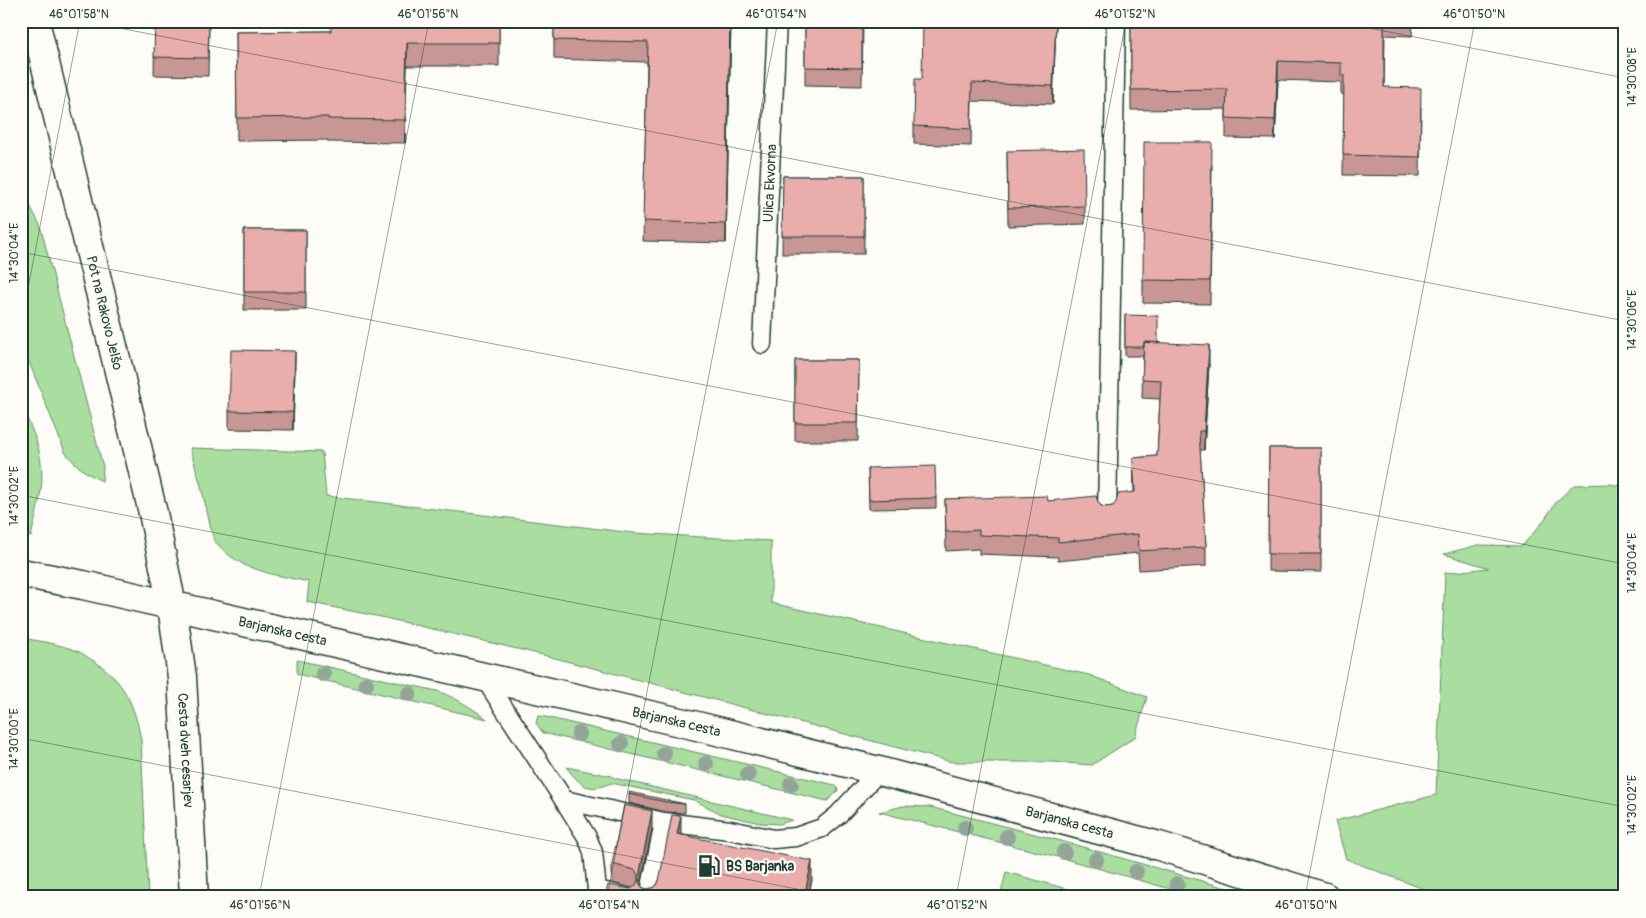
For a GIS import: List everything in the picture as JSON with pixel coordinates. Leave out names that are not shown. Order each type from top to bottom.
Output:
[{"type":"main road","name":"Pot na Rakovo Jelšo","points":[[35,21],[148,490],[172,606]]},
{"type":"main road","name":"Barjanska cesta","points":[[21,573],[83,585],[694,725],[879,771],[1160,846],[1325,897]]},
{"type":"main road","name":"Cesta dveh cesarjev","points":[[172,606],[182,677],[194,897]]},
{"type":"lane","name":"Ulica Ekvorna","points":[[762,344],[777,21]]},
{"type":"lane","points":[[1107,516],[1116,21]]},
{"type":"lane","points":[[483,676],[587,837],[593,852],[597,890],[628,897]]},
{"type":"lane","points":[[564,800],[664,822],[730,830],[774,839],[796,837],[822,828],[838,815],[879,771]]},
{"type":"lane","points":[[649,897],[664,822]]},
{"type":"green space","points":[[21,188],[40,225],[103,467],[102,481],[82,469],[65,452],[21,342]]},
{"type":"green space","points":[[21,404],[36,441],[42,472],[39,500],[31,537],[21,535]]},
{"type":"green space","points":[[190,448],[322,452],[326,496],[633,533],[771,541],[771,603],[1089,675],[1147,697],[1135,737],[1092,765],[1053,762],[952,762],[547,656],[381,617],[307,602],[309,582],[271,574],[246,566],[230,556],[214,541]]},
{"type":"green space","points":[[1610,484],[1625,487],[1625,897],[1444,897],[1346,859],[1335,821],[1436,795],[1445,573],[1489,568],[1444,554],[1478,545],[1522,546],[1542,523],[1557,501],[1574,485]]},
{"type":"green space","points":[[21,638],[56,645],[81,653],[104,668],[113,677],[120,685],[131,705],[141,740],[148,897],[26,897],[21,876]]},
{"type":"green space","points":[[297,660],[437,691],[463,703],[487,719],[297,674]]},
{"type":"green space","points":[[538,716],[835,785],[838,789],[827,801],[543,733],[536,723]]},
{"type":"green space","points":[[566,767],[612,776],[792,820],[780,824],[760,823],[721,814],[694,800],[611,783],[596,787],[586,786],[576,779]]},
{"type":"green space","points":[[903,806],[930,807],[1065,842],[1258,897],[1198,897],[1062,858],[879,812]]},
{"type":"green space","points":[[1006,872],[1096,897],[1000,897]]},
{"type":"building","points":[[155,21],[209,21],[208,58],[154,57]]},
{"type":"building","points":[[331,21],[499,21],[499,43],[407,43],[405,120],[328,119],[328,117],[237,118],[236,32],[331,31]]},
{"type":"building","points":[[554,21],[730,21],[726,224],[643,221],[648,42],[554,40]]},
{"type":"building","points":[[805,21],[862,21],[862,68],[805,67]]},
{"type":"building","points":[[923,21],[1056,21],[1053,86],[972,83],[971,129],[914,126],[915,79],[922,79]]},
{"type":"building","points":[[1131,21],[1384,21],[1384,87],[1421,88],[1420,157],[1343,155],[1344,75],[1341,75],[1341,63],[1278,61],[1275,120],[1226,118],[1227,89],[1131,90]]},
{"type":"building","points":[[1144,142],[1212,142],[1210,281],[1143,280]]},
{"type":"building","points":[[1084,149],[1085,206],[1008,208],[1007,151]]},
{"type":"building","points":[[783,176],[864,176],[864,236],[782,236]]},
{"type":"building","points":[[244,230],[306,230],[306,292],[244,292]]},
{"type":"building","points":[[1125,315],[1158,316],[1158,343],[1144,342],[1144,347],[1125,347]]},
{"type":"building","points":[[1144,342],[1209,345],[1204,431],[1199,431],[1206,547],[1139,551],[1138,534],[1058,542],[1058,538],[979,535],[979,530],[946,532],[945,499],[1047,496],[1048,501],[1096,496],[1101,506],[1106,507],[1113,506],[1118,494],[1135,492],[1133,458],[1157,456],[1161,380],[1142,379]]},
{"type":"building","points":[[231,350],[295,351],[293,412],[229,411]]},
{"type":"building","points":[[795,360],[859,360],[858,423],[795,423]]},
{"type":"building","points":[[1269,448],[1321,448],[1321,554],[1268,554]]},
{"type":"building","points":[[935,466],[936,498],[869,500],[868,468]]},
{"type":"building","points":[[629,792],[685,804],[666,802],[629,794]]},
{"type":"building","points":[[624,805],[652,811],[639,877],[642,887],[646,889],[653,888],[659,881],[672,815],[681,816],[677,834],[812,861],[804,897],[605,897],[608,885],[631,889],[638,880],[635,870],[612,864]]},
{"type":"place","name":"BS Barjanka","points":[[709,866]]}]
